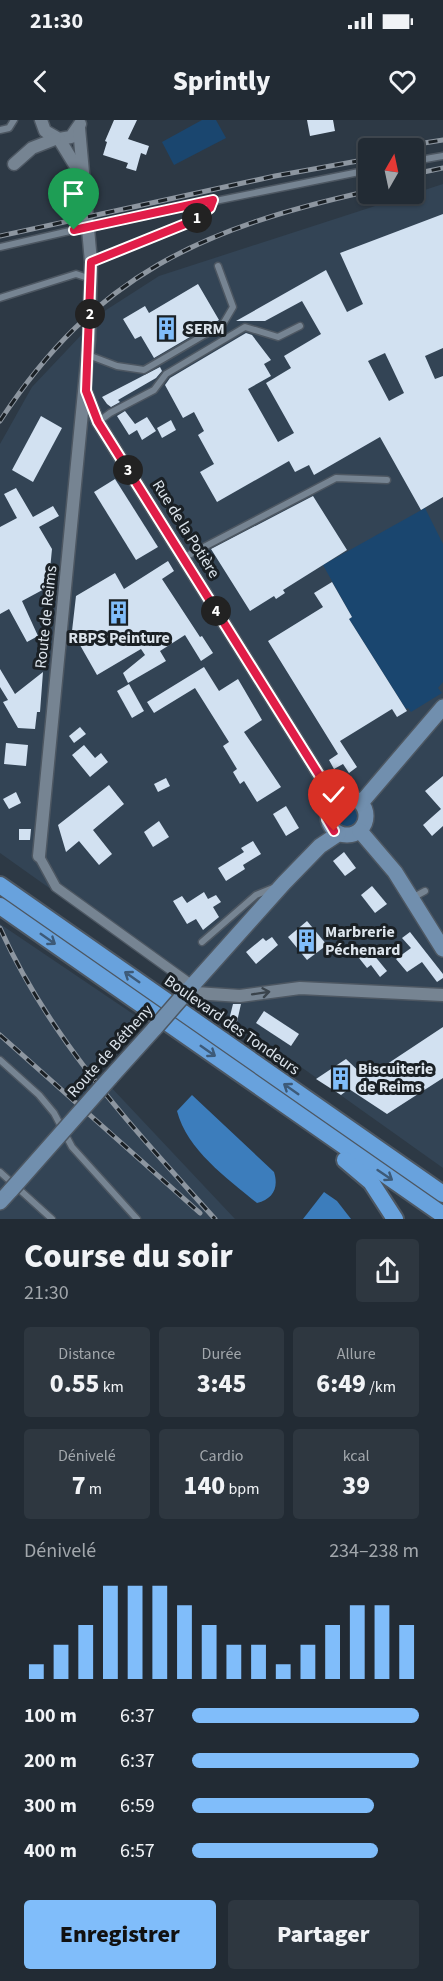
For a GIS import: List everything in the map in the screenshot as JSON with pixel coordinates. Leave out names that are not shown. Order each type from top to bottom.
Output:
[{"type":"highway","name":"Boulevard des Tondeurs","points":[[0,885],[443,1194]]},
{"type":"highway","points":[[0,906],[443,1215]]},
{"type":"highway","points":[[245,1077],[281,1112],[357,1168],[371,1182],[395,1219]]},
{"type":"highway","points":[[312,1104],[443,1181]]},
{"type":"main road","points":[[354,800],[366,814],[360,831],[349,836],[331,822],[333,802],[354,800],[443,707]]},
{"type":"main road","name":"Route de Bétheny","points":[[0,1202],[284,883],[320,846],[331,822]]},
{"type":"main road","points":[[360,831],[418,895],[443,949]]},
{"type":"street","name":"Route de Reims","points":[[42,123],[50,136],[57,139],[71,137],[81,123]]},
{"type":"street","points":[[32,148],[42,123]]},
{"type":"street","name":"Route de Reims","points":[[81,123],[83,179],[91,262],[90,322],[86,391],[39,856],[56,887],[187,991]]},
{"type":"street","name":"Route de Reims","points":[[57,139],[83,179]]},
{"type":"street","points":[[14,164],[32,148],[57,139]]},
{"type":"street","name":"Rue de la Potière","points":[[86,391],[98,422],[323,781],[354,800]]},
{"type":"street","points":[[81,423],[98,422]]},
{"type":"street","points":[[323,781],[331,822]]},
{"type":"street","points":[[187,991],[240,996],[300,988],[443,995]]},
{"type":"lane","points":[[0,130],[9,128],[14,120]]},
{"type":"lane","points":[[424,159],[443,156]]},
{"type":"lane","points":[[0,247],[213,200],[358,172]]},
{"type":"lane","points":[[91,262],[195,220],[210,208],[213,200]]},
{"type":"lane","points":[[88,355],[117,366],[144,370],[223,324],[233,307],[218,266]]},
{"type":"lane","points":[[0,298],[76,274],[91,279]]},
{"type":"lane","points":[[98,422],[110,412],[154,390],[166,374],[245,327],[278,337],[300,326]]},
{"type":"lane","points":[[183,558],[336,478],[387,480]]},
{"type":"lane","points":[[202,942],[256,896],[284,883]]},
{"type":"lane","points":[[0,1060],[39,1095],[54,1113],[72,1147],[137,1219]]},
{"type":"lane","points":[[0,1172],[52,1219]]},
{"type":"shaded area","points":[[202,120],[216,120],[226,138],[174,165],[162,142]]},
{"type":"shaded area","points":[[443,184],[443,1168],[0,853],[0,444],[32,387],[103,312],[159,276],[381,204],[424,204],[424,190]]},
{"type":"shaded area","points":[[425,508],[443,544],[443,682],[438,688],[442,693],[411,712],[408,708],[406,709],[349,619],[352,617],[323,565]]},
{"type":"shaded area","points":[[347,803],[356,807],[360,816],[356,825],[347,829],[338,825],[334,816],[338,807]]},
{"type":"shaded area","points":[[0,924],[139,1018],[92,1067],[235,1219],[0,1219]]},
{"type":"shaded area","points":[[192,1095],[274,1172],[276,1183],[271,1196],[257,1203],[199,1151],[182,1125],[177,1111]]},
{"type":"shaded area","points":[[324,1192],[337,1201],[351,1219],[303,1219]]},
{"type":"building","points":[[114,120],[137,120],[128,139],[149,146],[146,155],[141,153],[136,171],[126,168],[128,163],[103,155],[107,142],[105,141]]},
{"type":"building","points":[[307,120],[333,120],[335,131],[310,136]]},
{"type":"building","points":[[443,214],[443,348],[425,356],[435,379],[443,376],[443,497],[421,510],[380,437],[314,475],[309,465],[295,472],[289,461],[217,502],[200,472],[214,464],[198,435],[204,431],[194,412],[183,418],[165,385],[170,378],[246,333],[252,335],[271,360],[264,364],[271,376],[248,389],[278,442],[294,433],[266,383],[291,368],[284,356],[321,334],[302,301],[265,321],[236,321],[326,270],[347,312],[363,304],[340,253]],"holes":[[[385,353],[404,393],[389,401],[368,361]]]},
{"type":"building","name":"SERM","points":[[198,284],[219,320],[154,358],[141,336],[135,339],[123,319],[145,306],[149,313]]},
{"type":"building","points":[[160,367],[162,371],[156,378],[118,400],[120,402],[111,407],[102,397]]},
{"type":"building","points":[[125,411],[135,424],[147,417],[156,431],[142,440],[137,430],[129,435],[117,416]]},
{"type":"building","points":[[41,416],[62,428],[33,482],[12,470]]},
{"type":"building","points":[[171,420],[176,430],[162,438],[157,428]]},
{"type":"building","points":[[115,479],[158,547],[136,560],[94,492]]},
{"type":"building","points":[[16,488],[33,517],[53,506],[59,516],[39,527],[52,549],[49,580],[48,587],[22,601],[38,636],[27,642],[9,609],[0,614],[0,527],[17,518],[4,494]]},
{"type":"building","points":[[313,496],[347,550],[283,590],[285,593],[276,599],[274,596],[250,611],[211,549]]},
{"type":"building","points":[[168,561],[174,571],[162,579],[213,653],[201,661],[185,635],[160,651],[166,661],[128,683],[123,673],[145,655],[141,649],[97,675],[72,631],[76,596],[115,573],[124,589]]},
{"type":"building","points":[[332,582],[352,617],[349,619],[407,711],[397,717],[392,709],[340,741],[357,767],[349,773],[343,764],[334,769],[329,760],[338,754],[268,641],[323,607],[314,593]]},
{"type":"building","points":[[204,667],[219,691],[238,679],[262,720],[244,732],[281,787],[257,802],[244,781],[240,784],[233,772],[237,769],[223,746],[229,742],[195,688],[154,713],[147,702]]},
{"type":"building","points":[[0,669],[15,694],[43,672],[40,712],[37,712],[35,729],[18,728],[3,702],[8,700],[0,687]]},
{"type":"building","points":[[129,684],[144,711],[132,718],[117,691]]},
{"type":"building","points":[[80,727],[86,734],[74,743],[69,736]]},
{"type":"building","points":[[6,743],[28,745],[26,766],[4,764]]},
{"type":"building","points":[[84,745],[95,758],[101,753],[108,762],[90,777],[72,755]]},
{"type":"building","points":[[443,776],[443,826],[432,836],[423,825],[441,809],[425,791]]},
{"type":"building","points":[[166,778],[170,786],[158,792],[154,784]]},
{"type":"building","points":[[109,785],[124,804],[93,830],[112,854],[99,865],[79,841],[66,852],[58,825]]},
{"type":"building","points":[[16,792],[21,803],[9,809],[3,799]]},
{"type":"building","points":[[286,806],[299,828],[286,836],[273,814]]},
{"type":"building","points":[[159,821],[169,837],[153,847],[144,832]]},
{"type":"building","points":[[19,829],[31,829],[30,840],[19,840]]},
{"type":"building","points":[[253,841],[261,854],[243,865],[245,869],[226,881],[218,868],[244,852],[241,848]]},
{"type":"building","points":[[344,852],[356,868],[345,876],[333,861]]},
{"type":"building","points":[[372,886],[387,904],[375,913],[361,895]]},
{"type":"building","points":[[204,892],[208,899],[216,895],[221,902],[213,907],[219,917],[203,930],[196,919],[187,924],[173,901],[182,896],[187,903]]},
{"type":"building","name":"Marbrerie Péchenard","points":[[307,921],[327,945],[307,960],[288,937]]},
{"type":"building","points":[[410,932],[443,974],[443,978],[437,982],[422,962],[407,972],[396,959],[411,948],[402,938]]},
{"type":"building","points":[[272,937],[278,945],[256,964],[246,952],[263,938],[266,941]]},
{"type":"building","points":[[369,949],[387,971],[380,977],[371,965],[367,968],[359,958]]},
{"type":"building","points":[[233,1004],[241,1004],[236,1026],[228,1024]]},
{"type":"building","points":[[264,1011],[299,1034],[291,1046],[256,1023]]},
{"type":"building","points":[[443,1027],[443,1078],[387,1114],[349,1089],[341,1095],[316,1079],[346,1059],[366,1078]]},
{"type":"railway","points":[[424,143],[443,140]]},
{"type":"railway","points":[[0,236],[275,176],[358,161]]},
{"type":"railway","points":[[424,172],[443,168]]},
{"type":"railway","points":[[0,421],[37,370],[75,328],[115,293],[158,265],[205,241],[255,222],[309,205],[358,194]]},
{"type":"railway","points":[[0,928],[20,969],[69,1046],[125,1117],[215,1219]]},
{"type":"railway","points":[[0,1035],[200,1213]]},
{"type":"place","name":"SERM","points":[[167,329]]},
{"type":"place","name":"RBPS Peinture","points":[[119,613]]},
{"type":"place","name":"Marbrerie Péchenard","points":[[307,941]]},
{"type":"place","name":"Biscuiterie de Reims","points":[[340,1078]]},
{"type":"route","points":[[74,230],[213,200],[210,208],[195,220],[91,262],[86,391],[98,422],[323,781],[328,810],[327,819],[334,831]]}]
